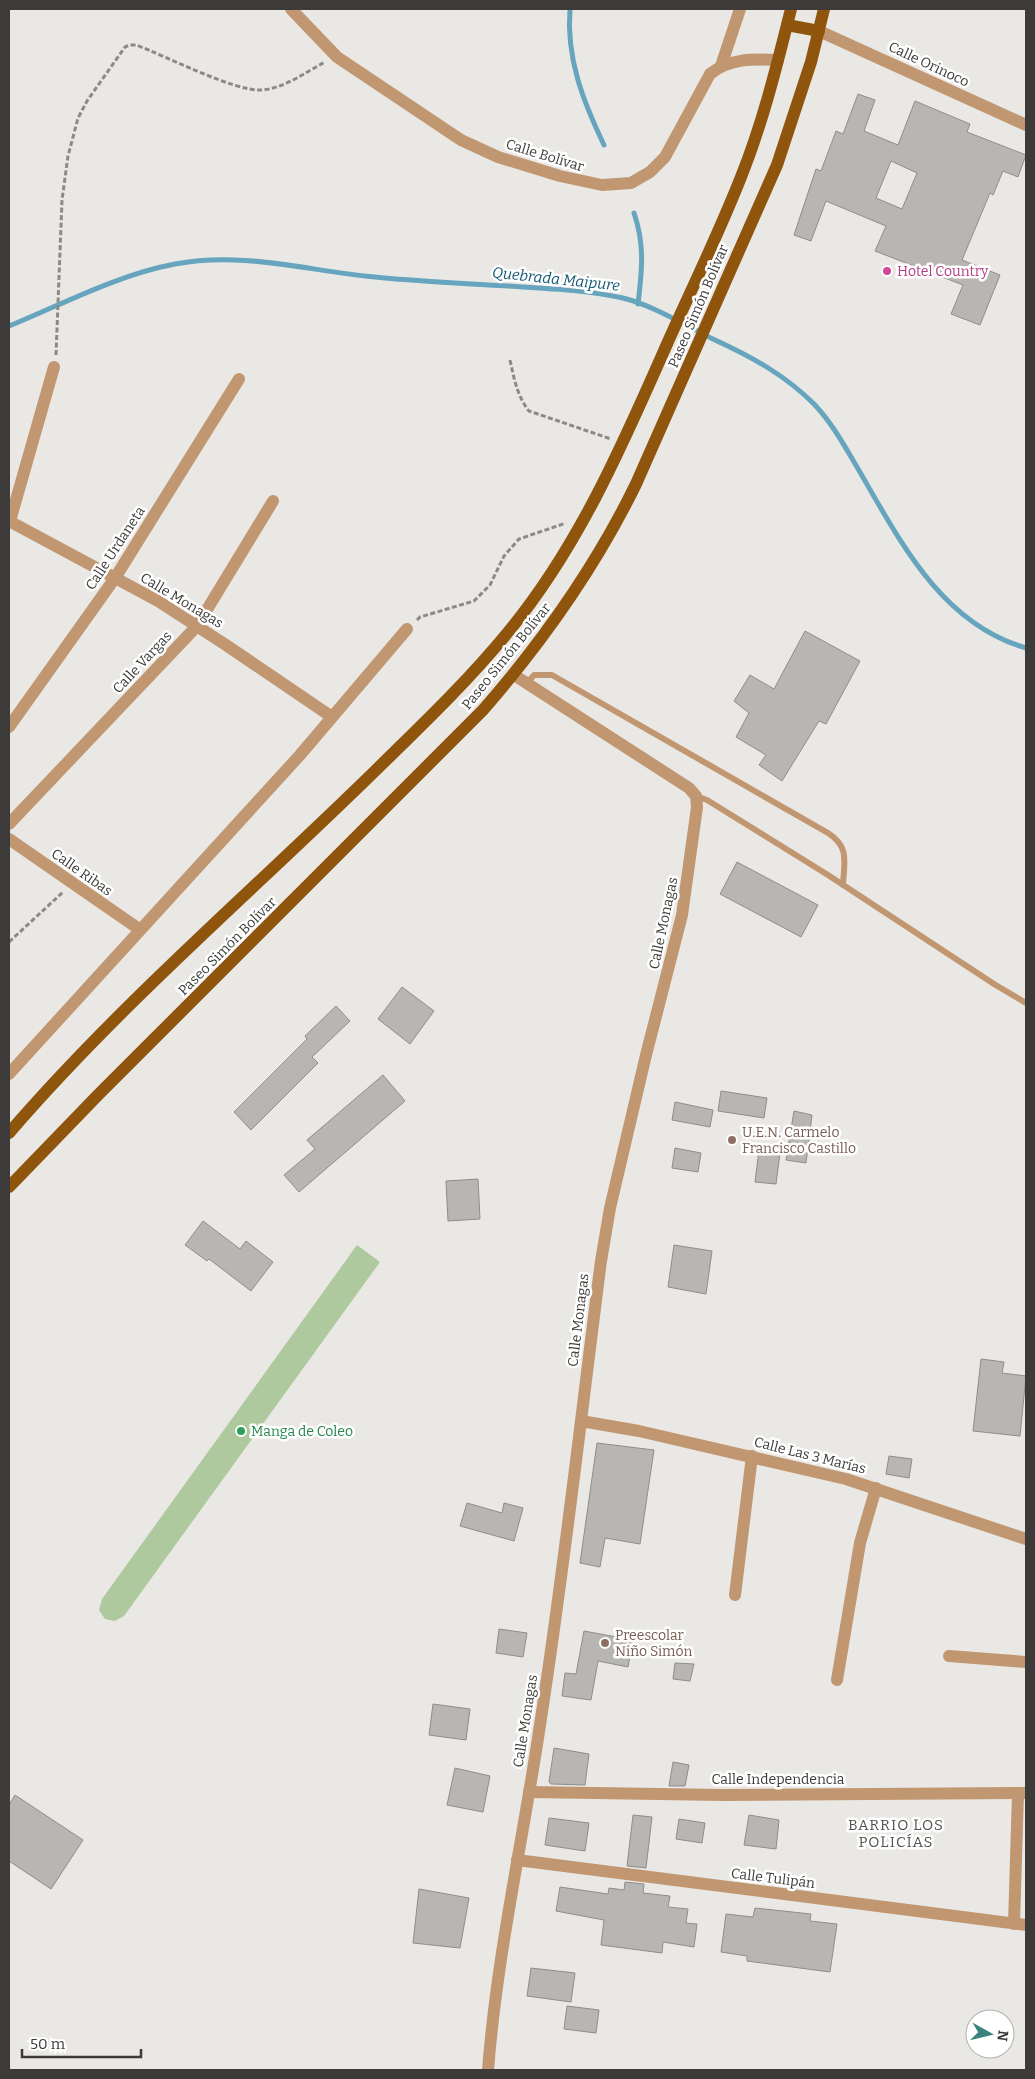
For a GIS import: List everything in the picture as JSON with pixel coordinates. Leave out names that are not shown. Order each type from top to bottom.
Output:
[{"type":"main road","name":"Paseo Simón Bolívar","points":[[9,1133],[78,1056],[124,1009],[312,832],[482,662],[543,586],[586,517],[623,443],[741,177],[778,60],[791,9]]},
{"type":"main road","name":"Paseo Simón Bolívar","points":[[9,1187],[98,1095],[454,740],[514,675],[562,610],[601,551],[636,484],[690,365],[780,157],[812,62],[824,9]]},
{"type":"main road","points":[[787,25],[819,31]]},
{"type":"street","name":"Calle Bolívar","points":[[291,9],[337,57],[443,128],[478,149],[560,176],[602,185],[632,182],[659,165],[666,157],[710,74],[721,66]]},
{"type":"street","points":[[721,66],[740,9]]},
{"type":"street","name":"Calle Orinoco","points":[[819,31],[1026,125]]},
{"type":"street","points":[[721,66],[746,59],[778,60]]},
{"type":"street","points":[[10,521],[54,367]]},
{"type":"street","name":"Calle Urdaneta","points":[[9,727],[115,578],[239,379]]},
{"type":"street","name":"Calle Vargas","points":[[9,824],[197,626],[272,501]]},
{"type":"street","name":"Calle Monagas","points":[[10,521],[158,601],[332,717]]},
{"type":"street","points":[[9,1074],[139,929],[300,755],[407,629]]},
{"type":"street","points":[[514,675],[688,788],[696,796]]},
{"type":"street","name":"Calle Monagas","points":[[488,2070],[506,1923],[552,1648],[608,1217],[646,1055],[682,916],[697,807],[696,796]]},
{"type":"street","name":"Calle Ribas","points":[[9,838],[139,929]]},
{"type":"street","name":"Calle Las 3 Marías","points":[[581,1421],[640,1431],[752,1456],[876,1488],[1026,1539]]},
{"type":"street","points":[[736,1595],[752,1456]]},
{"type":"street","points":[[837,1680],[860,1543],[876,1488]]},
{"type":"street","points":[[949,1656],[1026,1662]]},
{"type":"street","name":"Calle Independencia","points":[[529,1792],[723,1795],[1022,1793]]},
{"type":"street","points":[[1020,1924],[1022,1793]]},
{"type":"street","name":"Calle Tulipán","points":[[517,1860],[1020,1924]]},
{"type":"lane","points":[[527,684],[534,675],[552,675],[828,833],[838,840],[844,851],[843,885]]},
{"type":"lane","points":[[696,796],[707,800],[843,885],[1026,1003]]},
{"type":"path","points":[[54,367],[57,349],[62,200],[68,156],[78,118],[87,101],[125,47],[130,45],[136,46],[241,86],[260,90],[291,80],[337,57]]},
{"type":"path","points":[[510,360],[517,389],[522,402],[529,411],[623,443]]},
{"type":"path","points":[[407,629],[420,617],[474,601],[490,585],[504,556],[519,539],[586,517]]},
{"type":"path","points":[[9,942],[73,883]]},
{"type":"green space","name":"Manga de Coleo","points":[[357,1245],[380,1262],[124,1616],[115,1621],[105,1619],[99,1610],[102,1599]]},
{"type":"building","points":[[858,94],[875,100],[864,131],[898,145],[915,101],[970,124],[967,132],[1026,155],[1018,177],[1003,171],[993,195],[990,193],[962,260],[1000,275],[980,325],[951,314],[963,285],[875,251],[886,226],[826,201],[811,241],[794,235],[816,169],[821,171],[836,131],[843,134]],"holes":[[[891,161],[917,173],[902,209],[876,198]]]},
{"type":"building","points":[[805,631],[860,661],[826,724],[819,721],[782,781],[759,765],[766,755],[736,737],[749,713],[734,701],[750,675],[774,689]]},
{"type":"building","points":[[737,862],[818,905],[801,937],[720,894]]},
{"type":"building","points":[[402,987],[434,1011],[410,1044],[378,1019]]},
{"type":"building","points":[[336,1006],[350,1021],[312,1057],[318,1063],[251,1130],[234,1112],[307,1039],[305,1036]]},
{"type":"building","points":[[383,1075],[405,1101],[299,1192],[284,1175],[315,1149],[307,1140]]},
{"type":"building","points":[[721,1091],[767,1098],[764,1118],[718,1111]]},
{"type":"building","points":[[675,1102],[713,1110],[710,1127],[672,1120]]},
{"type":"building","points":[[794,1111],[812,1115],[806,1163],[786,1160]]},
{"type":"building","points":[[675,1148],[701,1153],[698,1172],[672,1168]]},
{"type":"building","points":[[759,1150],[780,1153],[776,1184],[755,1182]]},
{"type":"building","points":[[478,1179],[480,1219],[448,1221],[446,1181]]},
{"type":"building","points":[[203,1221],[240,1249],[246,1241],[273,1262],[251,1291],[209,1259],[207,1261],[185,1245]]},
{"type":"building","points":[[674,1245],[712,1251],[706,1294],[668,1287]]},
{"type":"building","points":[[981,1359],[1004,1362],[1002,1373],[1026,1376],[1020,1436],[973,1431]]},
{"type":"building","points":[[597,1443],[654,1450],[640,1544],[605,1538],[600,1567],[580,1563]]},
{"type":"building","points":[[889,1456],[912,1459],[909,1478],[886,1474]]},
{"type":"building","points":[[467,1503],[502,1513],[504,1503],[523,1508],[514,1541],[460,1526]]},
{"type":"building","points":[[499,1629],[527,1633],[523,1657],[496,1653]]},
{"type":"building","points":[[584,1631],[633,1640],[628,1667],[598,1661],[591,1700],[562,1696],[565,1673],[576,1674]]},
{"type":"building","points":[[675,1663],[694,1664],[690,1681],[673,1679]]},
{"type":"building","points":[[433,1704],[470,1709],[466,1740],[429,1735]]},
{"type":"building","points":[[554,1748],[589,1754],[585,1785],[551,1784],[549,1782]]},
{"type":"building","points":[[673,1762],[689,1765],[685,1786],[669,1786]]},
{"type":"building","points":[[455,1768],[490,1776],[483,1812],[447,1805]]},
{"type":"building","points":[[15,1795],[83,1840],[51,1889],[9,1861],[9,1805]]},
{"type":"building","points":[[633,1815],[652,1817],[646,1868],[627,1866]]},
{"type":"building","points":[[749,1815],[779,1820],[776,1849],[744,1845]]},
{"type":"building","points":[[549,1818],[589,1823],[585,1851],[545,1845]]},
{"type":"building","points":[[679,1819],[705,1823],[702,1843],[676,1839]]},
{"type":"building","points":[[625,1882],[644,1884],[643,1893],[670,1896],[668,1907],[688,1909],[686,1923],[697,1924],[694,1947],[663,1942],[662,1953],[601,1945],[604,1920],[556,1911],[560,1887],[608,1894],[609,1888],[624,1890]]},
{"type":"building","points":[[419,1889],[469,1898],[460,1948],[413,1943]]},
{"type":"building","points":[[755,1908],[811,1914],[810,1921],[837,1924],[830,1972],[747,1961],[747,1956],[721,1952],[726,1914],[753,1917]]},
{"type":"building","points":[[531,1968],[575,1973],[571,2002],[527,1996]]},
{"type":"building","points":[[567,2006],[599,2010],[596,2033],[564,2029]]},
{"type":"waterway","points":[[570,9],[569,27],[573,62],[583,96],[604,145]]},
{"type":"waterway","points":[[634,213],[641,247],[638,304]]},
{"type":"waterway","name":"Quebrada Maipure","points":[[9,326],[132,275],[175,264],[200,261],[226,260],[275,263],[393,279],[574,291],[623,298],[647,306],[742,353],[792,384],[814,404],[832,426],[906,549],[946,599],[969,619],[996,636],[1026,648]]},
{"type":"place","name":"Hotel Country","points":[[887,271]]},
{"type":"place","name":"U.E.N. Carmelo Francisco Castillo","points":[[732,1140]]},
{"type":"place","name":"Manga de Coleo","points":[[241,1431]]},
{"type":"place","name":"Preescolar Niño Simón","points":[[605,1643]]},
{"type":"district","name":"BARRIO LOS POLICÍAS","points":[[896,1834]]}]
